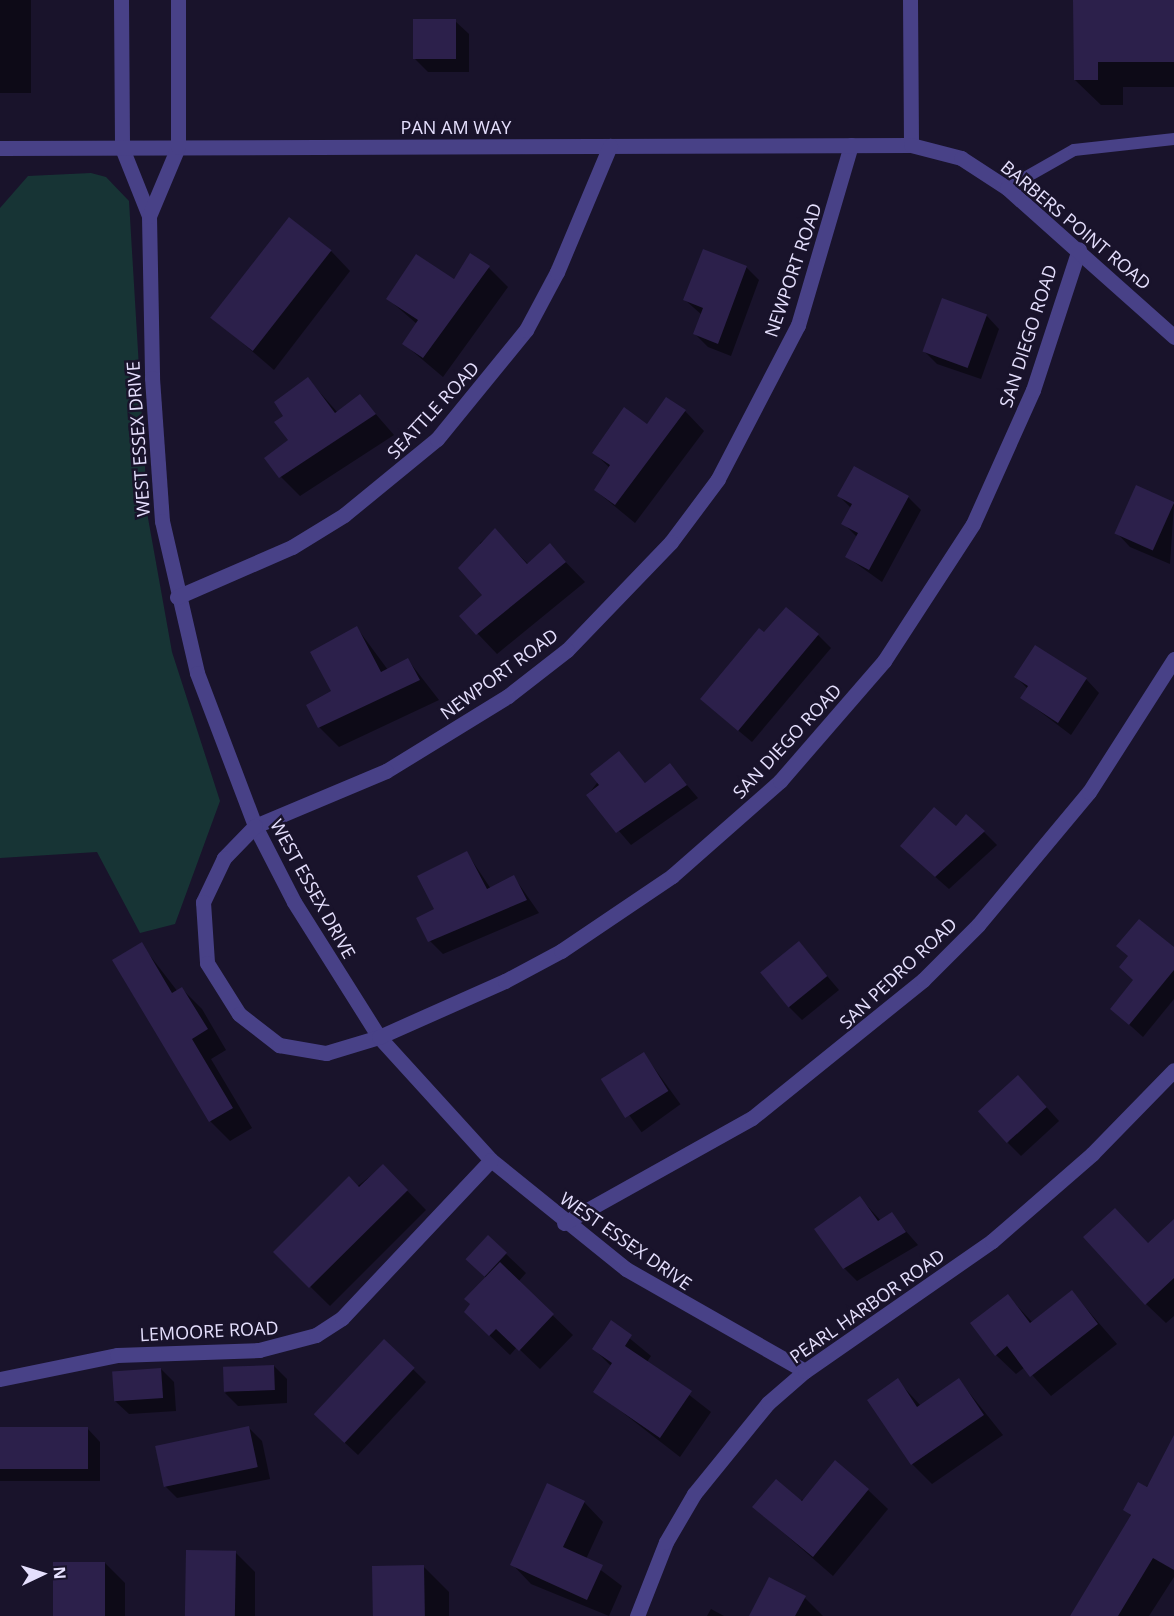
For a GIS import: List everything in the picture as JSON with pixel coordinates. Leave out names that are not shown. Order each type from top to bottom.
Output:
[{"type":"street","name":"WEST ESSEX DRIVE","points":[[121,0],[122,148],[149,216],[155,446],[177,597],[222,748],[255,826],[294,903],[379,1037],[491,1160],[564,1223],[679,1303],[806,1371]]},
{"type":"street","name":"WEST ESSEX DRIVE","points":[[149,216],[178,147],[178,0]]},
{"type":"street","points":[[910,0],[911,145]]},
{"type":"street","name":"NEWPORT ROAD","points":[[379,1037],[326,1053],[279,1045],[239,1014],[207,963],[203,902],[224,858],[255,826],[386,771],[508,696],[567,650],[670,543],[730,458],[798,326],[851,145]]},
{"type":"street","name":"PAN AM WAY","points":[[0,148],[911,145]]},
{"type":"street","name":"BARBERS POINT ROAD","points":[[911,145],[961,158],[1007,188],[1079,249],[1174,338]]},
{"type":"street","name":"SEATTLE ROAD","points":[[177,597],[292,547],[345,515],[437,439],[526,330],[557,272],[610,146]]},
{"type":"street","name":"SAN DIEGO ROAD","points":[[379,1037],[505,981],[618,914],[728,831],[833,726],[929,597],[973,524],[1033,390],[1079,249]]},
{"type":"street","name":"SAN PEDRO ROAD","points":[[564,1223],[752,1118],[923,980],[986,916],[1082,801],[1174,659]]},
{"type":"street","name":"PEARL HARBOR ROAD","points":[[637,1616],[666,1542],[694,1494],[729,1446],[806,1371],[992,1241],[1092,1154],[1174,1070]]},
{"type":"street","name":"LEMOORE ROAD","points":[[0,1379],[117,1355],[259,1350],[316,1335],[342,1318],[491,1160]]},
{"type":"lane","points":[[1007,188],[1074,150],[1174,139]]},
{"type":"green space","points":[[91,173],[106,177],[129,201],[148,518],[172,652],[220,801],[175,924],[140,933],[97,852],[0,858],[0,208],[28,176]]},
{"type":"building","points":[[1073,0],[1174,0],[1174,62],[1098,62],[1098,80],[1074,80]]},
{"type":"building","points":[[413,19],[456,19],[456,59],[413,59]]},
{"type":"building","points":[[289,217],[332,250],[253,351],[210,318]]},
{"type":"building","points":[[703,249],[747,266],[718,344],[693,334],[703,308],[683,300]]},
{"type":"building","points":[[470,253],[490,266],[423,358],[402,344],[418,320],[386,299],[416,254],[454,279]]},
{"type":"building","points":[[942,298],[987,314],[968,368],[923,352]]},
{"type":"building","points":[[308,377],[335,413],[360,394],[376,414],[279,478],[264,458],[288,440],[274,422],[283,416],[274,402]]},
{"type":"building","points":[[666,397],[686,410],[615,505],[594,490],[610,465],[592,453],[624,407],[647,424]]},
{"type":"building","points":[[854,466],[909,496],[869,570],[845,557],[858,533],[841,524],[852,504],[837,496]]},
{"type":"building","points":[[1136,485],[1174,502],[1153,551],[1114,533]]},
{"type":"building","points":[[495,528],[527,564],[550,543],[566,562],[476,635],[459,616],[482,595],[458,568]]},
{"type":"building","points":[[786,607],[819,634],[738,731],[700,699],[759,628],[764,632]]},
{"type":"building","points":[[357,626],[381,672],[408,658],[420,680],[318,728],[306,705],[331,691],[310,652]]},
{"type":"building","points":[[1035,645],[1087,678],[1058,723],[1020,698],[1028,686],[1014,677]]},
{"type":"building","points":[[619,751],[645,783],[670,763],[687,785],[616,833],[586,795],[599,785],[590,774]]},
{"type":"building","points":[[934,807],[956,826],[966,814],[985,831],[935,877],[900,846]]},
{"type":"building","points":[[467,851],[487,889],[514,875],[527,900],[428,942],[416,918],[434,909],[417,876]]},
{"type":"building","points":[[1139,919],[1174,947],[1174,970],[1129,1025],[1110,1009],[1133,980],[1119,967],[1128,956],[1116,946]]},
{"type":"building","points":[[799,941],[827,976],[788,1007],[760,972]]},
{"type":"building","points":[[142,942],[172,993],[182,987],[208,1029],[192,1039],[233,1108],[209,1122],[112,960]]},
{"type":"building","points":[[644,1052],[668,1091],[625,1118],[601,1079]]},
{"type":"building","points":[[1018,1075],[1047,1107],[1007,1143],[978,1111]]},
{"type":"building","points":[[383,1164],[408,1190],[309,1288],[273,1252],[349,1176],[359,1187]]},
{"type":"building","points":[[860,1196],[878,1221],[892,1212],[906,1232],[843,1269],[814,1229]]},
{"type":"building","points":[[1115,1208],[1148,1243],[1174,1219],[1174,1278],[1145,1305],[1083,1237]]},
{"type":"building","points":[[488,1235],[507,1253],[485,1277],[465,1259]]},
{"type":"building","points":[[500,1262],[554,1314],[519,1351],[496,1329],[489,1336],[464,1312],[470,1304],[464,1299]]},
{"type":"building","points":[[1072,1290],[1098,1324],[1030,1377],[1007,1346],[995,1356],[970,1323],[1008,1294],[1030,1323]]},
{"type":"building","points":[[611,1320],[632,1335],[625,1346],[692,1391],[660,1438],[593,1392],[612,1363],[592,1349]]},
{"type":"building","points":[[384,1339],[415,1368],[344,1443],[314,1414]]},
{"type":"building","points":[[274,1365],[275,1390],[224,1392],[223,1367]]},
{"type":"building","points":[[161,1368],[163,1398],[114,1401],[112,1371]]},
{"type":"building","points":[[898,1378],[917,1407],[959,1378],[984,1415],[911,1465],[867,1400]]},
{"type":"building","points":[[249,1426],[258,1467],[164,1487],[155,1446]]},
{"type":"building","points":[[0,1427],[88,1427],[88,1469],[0,1469]]},
{"type":"building","points":[[1174,1435],[1174,1570],[1153,1558],[1118,1616],[1070,1616],[1131,1515],[1123,1510],[1138,1482],[1147,1487]]},
{"type":"building","points":[[835,1460],[869,1489],[813,1557],[752,1507],[776,1479],[802,1501]]},
{"type":"building","points":[[547,1483],[585,1501],[563,1547],[603,1565],[587,1600],[510,1565]]},
{"type":"building","points":[[186,1550],[236,1551],[235,1616],[185,1616]]},
{"type":"building","points":[[53,1562],[105,1562],[105,1616],[53,1616]]},
{"type":"building","points":[[424,1565],[425,1616],[373,1616],[372,1566]]},
{"type":"building","points":[[769,1577],[806,1596],[795,1616],[749,1616]]}]
